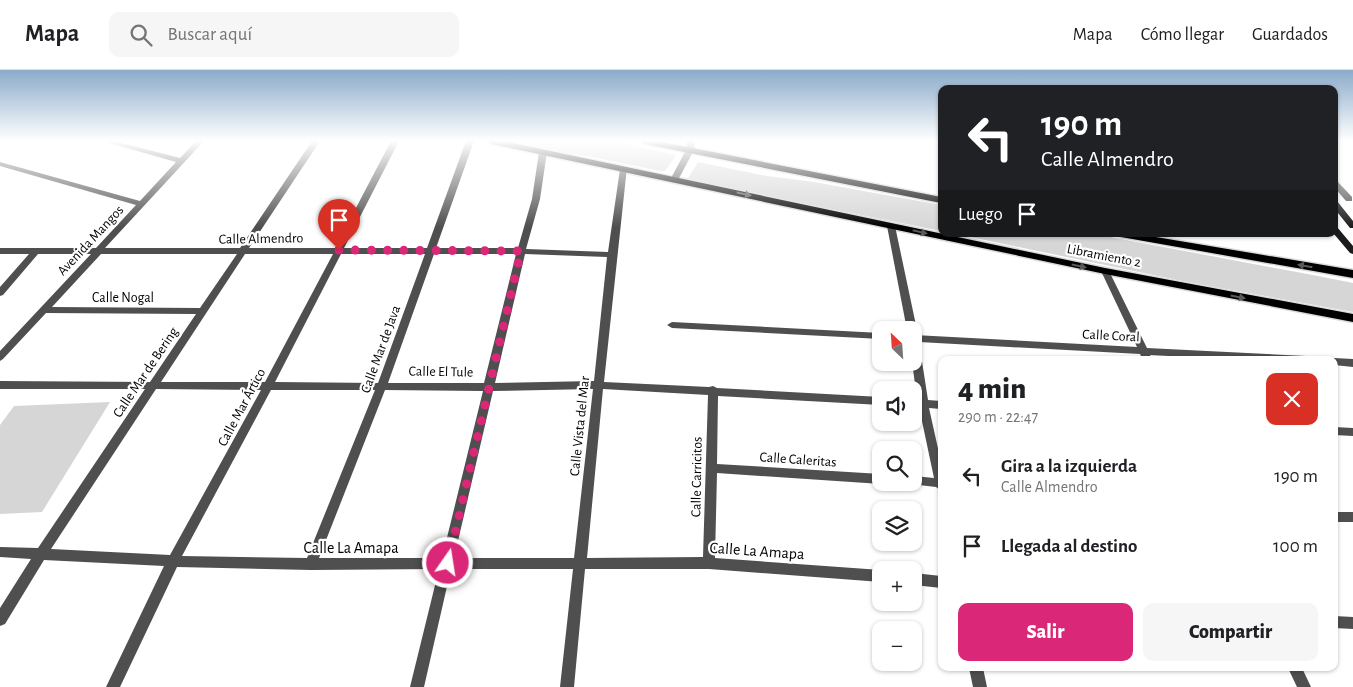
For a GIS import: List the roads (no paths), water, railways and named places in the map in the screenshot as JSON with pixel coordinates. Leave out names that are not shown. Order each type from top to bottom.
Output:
[{"type":"main road","name":"Libramiento 2","points":[[624,170],[938,236]]},
{"type":"main road","points":[[803,170],[938,199]]},
{"type":"main road","points":[[1338,208],[1353,226]]},
{"type":"main road","points":[[1338,234],[1353,251]]},
{"type":"main road","name":"Libramiento 2","points":[[943,237],[1105,271],[1353,318]]},
{"type":"main road","name":"Libramiento 2","points":[[1138,237],[1353,274]]},
{"type":"street","points":[[18,170],[141,204]]},
{"type":"street","name":"Avenida Mangos","points":[[0,357],[173,170]]},
{"type":"street","name":"Calle Mar de Bering","points":[[0,620],[41,554],[297,170]]},
{"type":"street","name":"Calle Mar Ártico","points":[[112,687],[173,561],[268,385],[379,170]]},
{"type":"street","name":"Calle Mar de Java","points":[[311,564],[382,386],[460,170]]},
{"type":"street","points":[[417,687],[521,251],[536,198],[540,170]]},
{"type":"street","name":"Calle Vista del Mar","points":[[567,687],[612,255],[624,170]]},
{"type":"street","points":[[674,180],[679,170]]},
{"type":"street","points":[[1338,187],[1351,199]]},
{"type":"street","points":[[1338,197],[1351,199]]},
{"type":"street","points":[[891,226],[910,321]]},
{"type":"street","name":"Calle Almendro","points":[[0,251],[96,253],[339,250],[521,251],[612,255]]},
{"type":"street","points":[[0,293],[35,252]]},
{"type":"street","points":[[1105,271],[1146,355]]},
{"type":"street","name":"Calle Nogal","points":[[44,310],[203,311]]},
{"type":"street","points":[[672,325],[872,336]]},
{"type":"street","name":"Calle Coral","points":[[922,340],[1178,356]]},
{"type":"street","points":[[1338,362],[1353,363]]},
{"type":"street","name":"Calle El Tule","points":[[0,385],[488,387],[598,385],[872,400]]},
{"type":"street","name":"Calle Carricitos","points":[[709,563],[712,390]]},
{"type":"street","points":[[922,404],[938,405]]},
{"type":"street","points":[[922,418],[938,474]]},
{"type":"street","points":[[1338,431],[1353,432]]},
{"type":"street","name":"Calle Caleritas","points":[[712,468],[872,478]]},
{"type":"street","points":[[922,482],[938,484]]},
{"type":"street","points":[[1338,516],[1353,518]]},
{"type":"street","name":"Calle La Amapa","points":[[0,552],[173,561],[311,564],[709,563],[872,575]]},
{"type":"street","points":[[922,580],[938,582]]},
{"type":"street","points":[[1338,622],[1353,623]]},
{"type":"street","points":[[977,671],[980,687]]},
{"type":"street","points":[[1296,671],[1304,687]]}]
